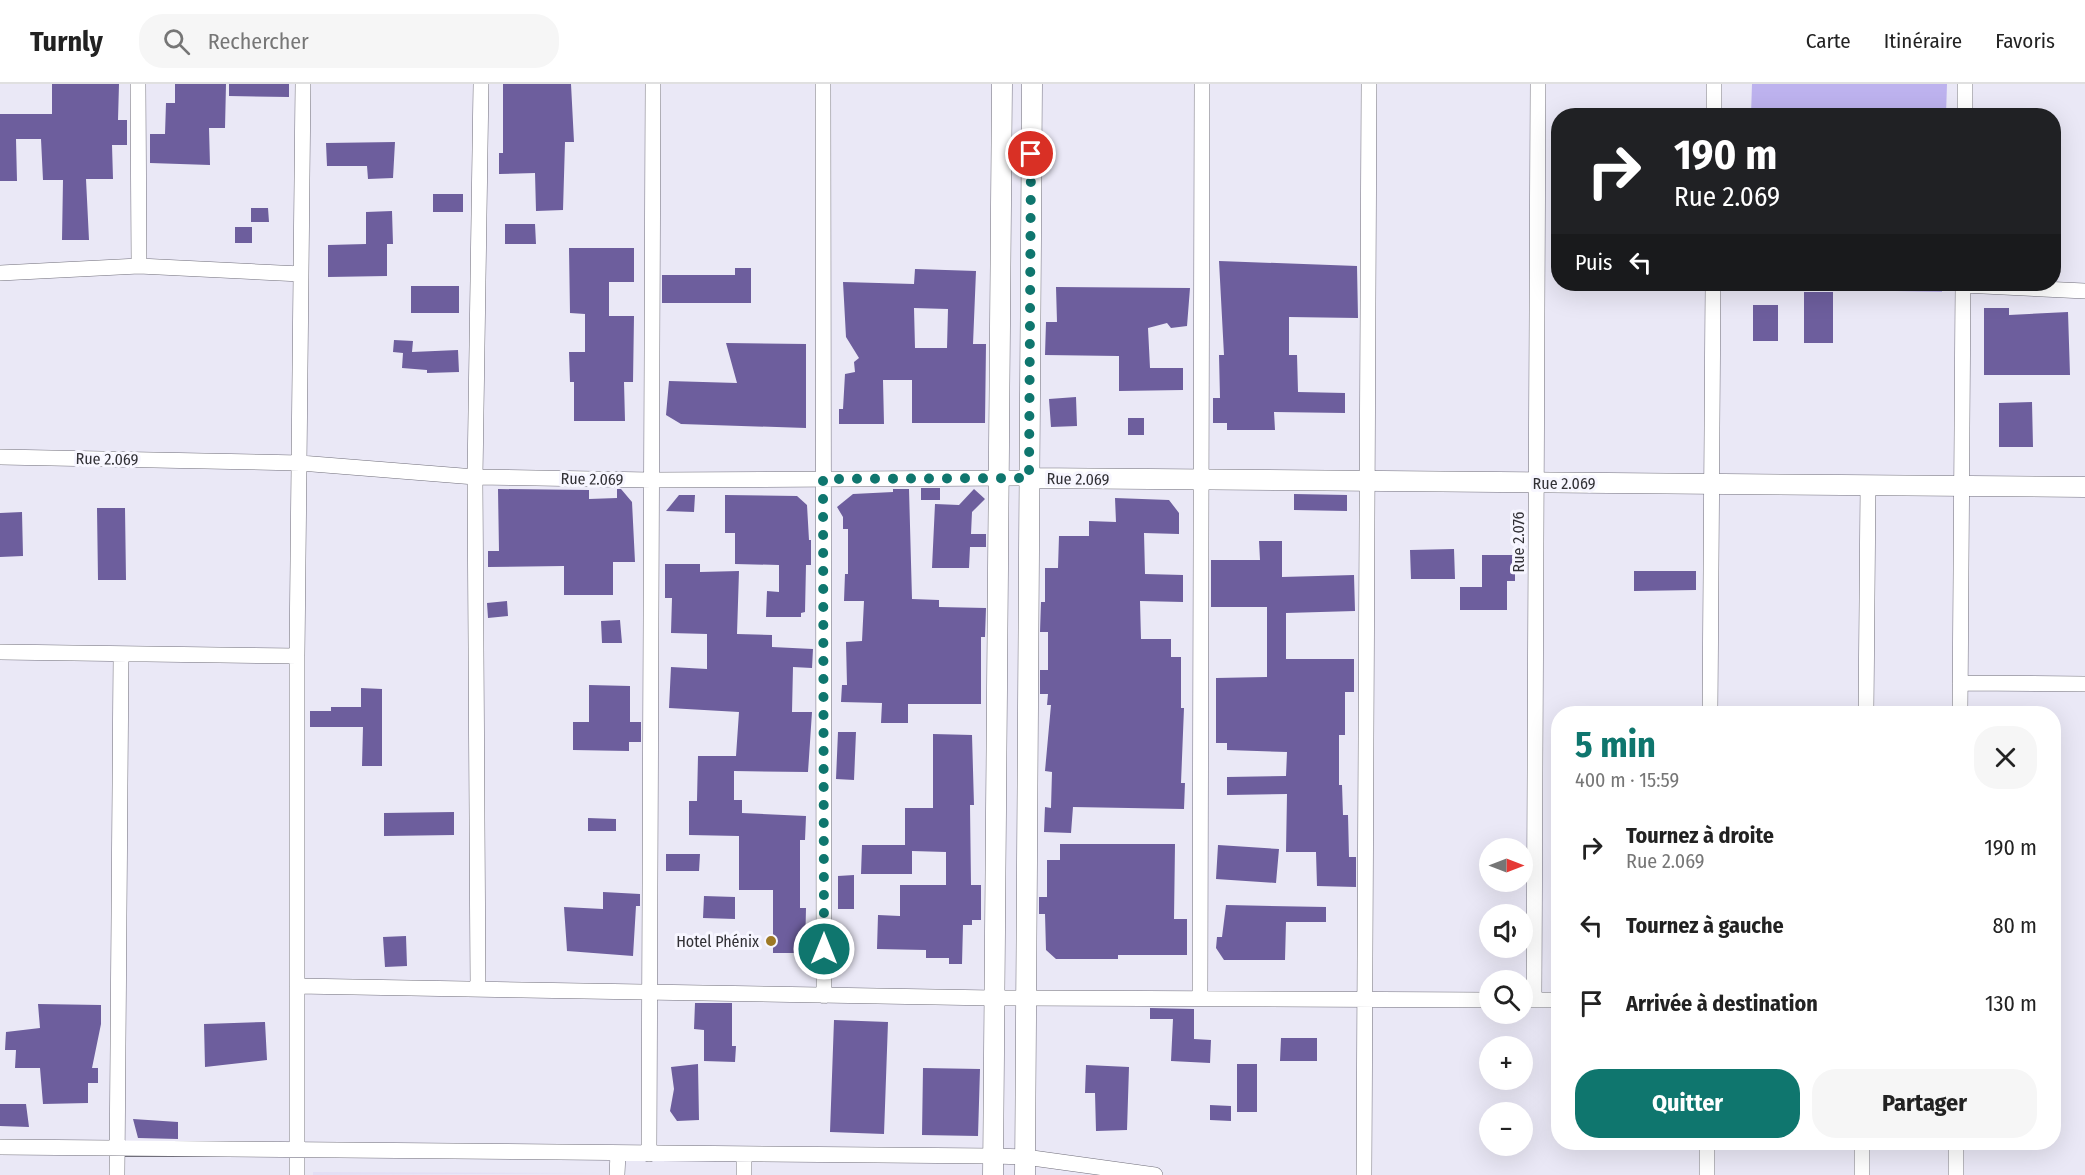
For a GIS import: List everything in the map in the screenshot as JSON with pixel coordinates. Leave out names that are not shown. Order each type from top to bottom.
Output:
[{"type":"street","points":[[138,84],[139,266]]},
{"type":"street","points":[[297,1175],[297,656],[303,84]]},
{"type":"street","points":[[478,989],[475,477],[481,84]]},
{"type":"street","points":[[649,1154],[653,84]]},
{"type":"street","points":[[823,84],[824,996]]},
{"type":"street","points":[[993,1166],[1002,84]]},
{"type":"street","points":[[1025,1166],[1032,84]]},
{"type":"street","points":[[1200,998],[1199,480],[1202,84]]},
{"type":"street","points":[[1364,1175],[1370,84]]},
{"type":"street","name":"Rue 2.076","points":[[1528,970],[1536,483],[1538,84]]},
{"type":"street","points":[[1714,84],[1714,108]]},
{"type":"street","points":[[1965,84],[1965,108]]},
{"type":"street","points":[[0,273],[139,266],[301,274]]},
{"type":"street","points":[[2061,290],[2085,291]]},
{"type":"street","points":[[1710,706],[1713,291]]},
{"type":"street","points":[[1960,706],[1963,291]]},
{"type":"street","name":"Rue 2.069","points":[[0,457],[300,463],[475,477],[651,480],[998,477],[2085,488]]},
{"type":"street","points":[[1866,706],[1868,485]]},
{"type":"street","points":[[0,652],[297,656]]},
{"type":"street","points":[[117,1175],[121,655]]},
{"type":"street","points":[[1960,682],[2085,684]]},
{"type":"street","points":[[297,986],[993,998],[1479,1000]]},
{"type":"street","points":[[1533,1000],[1551,1000]]},
{"type":"street","points":[[0,1147],[744,1154],[1025,1166],[1155,1175]]},
{"type":"street","points":[[1707,1150],[1707,1175]]},
{"type":"street","points":[[1862,1150],[1862,1175]]},
{"type":"street","points":[[1956,1150],[1956,1175]]},
{"type":"street","points":[[617,1175],[618,1153]]},
{"type":"street","points":[[744,1154],[744,1175]]},
{"type":"shaded area","points":[[1752,84],[1947,84],[1946,108],[1751,108]]},
{"type":"shaded area","points":[[1894,291],[1942,291],[1942,292]]},
{"type":"shaded area","points":[[313,1172],[607,1173],[313,1175]]},
{"type":"building","points":[[52,84],[119,84],[118,120],[127,120],[127,145],[112,145],[113,179],[86,179],[89,240],[62,240],[63,180],[43,180],[41,139],[16,139],[17,181],[0,181],[0,114],[52,114]]},
{"type":"building","points":[[175,84],[226,84],[225,128],[209,128],[210,165],[150,163],[150,134],[165,134],[166,103],[175,103]]},
{"type":"building","points":[[229,84],[289,84],[289,97],[229,96]]},
{"type":"building","points":[[503,84],[571,84],[574,142],[565,142],[563,210],[536,211],[535,173],[499,174],[499,153],[503,153]]},
{"type":"building","points":[[395,142],[393,178],[368,179],[367,166],[327,166],[326,143]]},
{"type":"building","points":[[433,194],[463,194],[463,212],[433,212]]},
{"type":"building","points":[[251,208],[268,208],[269,222],[251,222]]},
{"type":"building","points":[[392,211],[393,244],[387,244],[387,276],[328,277],[328,245],[366,244],[366,212]]},
{"type":"building","points":[[505,224],[535,224],[536,244],[505,244]]},
{"type":"building","points":[[235,227],[252,227],[252,243],[235,243]]},
{"type":"building","points":[[569,248],[634,248],[634,282],[609,282],[609,316],[634,316],[633,382],[624,382],[625,421],[574,421],[574,382],[570,382],[569,352],[585,352],[585,314],[570,313]]},
{"type":"building","points":[[1219,261],[1357,266],[1358,318],[1289,317],[1289,355],[1297,355],[1298,392],[1345,393],[1345,413],[1274,412],[1275,430],[1227,430],[1227,423],[1213,423],[1213,398],[1220,398],[1219,355],[1224,355]]},
{"type":"building","points":[[735,268],[751,268],[751,303],[662,303],[662,275],[735,275]]},
{"type":"building","points":[[915,269],[976,271],[973,344],[986,344],[985,423],[912,423],[912,380],[883,380],[884,424],[839,424],[839,409],[843,409],[845,374],[855,372],[854,362],[859,358],[846,337],[843,282],[914,284]],"holes":[[[914,308],[948,309],[947,348],[915,348]]]},
{"type":"building","points":[[411,286],[459,286],[459,313],[411,313]]},
{"type":"building","points":[[1056,287],[1190,288],[1187,326],[1171,328],[1167,323],[1148,328],[1150,368],[1183,368],[1183,390],[1119,391],[1119,356],[1045,355],[1046,322],[1057,322]]},
{"type":"building","points":[[1804,292],[1833,292],[1833,343],[1804,343]]},
{"type":"building","points":[[1753,305],[1778,305],[1778,341],[1753,341]]},
{"type":"building","points":[[1984,308],[2009,308],[2009,315],[2068,312],[2070,375],[1984,375]]},
{"type":"building","points":[[394,340],[413,341],[412,352],[458,350],[459,372],[427,373],[427,370],[402,368],[403,353],[393,352]]},
{"type":"building","points":[[726,343],[806,344],[806,428],[681,424],[666,415],[669,381],[737,383]]},
{"type":"building","points":[[1076,397],[1077,426],[1051,427],[1049,399]]},
{"type":"building","points":[[2032,402],[2033,447],[1999,447],[1999,403]]},
{"type":"building","points":[[1128,418],[1144,418],[1144,435],[1128,435]]},
{"type":"building","points":[[921,488],[940,488],[940,500],[921,500]]},
{"type":"building","points":[[498,489],[589,490],[589,499],[617,498],[617,489],[621,489],[632,502],[635,562],[613,562],[613,595],[564,595],[564,566],[488,567],[488,551],[499,551]]},
{"type":"building","points":[[893,489],[909,489],[912,599],[939,600],[939,607],[986,608],[985,637],[981,637],[981,704],[908,704],[908,723],[881,723],[882,703],[841,702],[842,685],[847,685],[846,642],[862,641],[864,601],[844,601],[845,574],[848,574],[848,529],[843,529],[843,517],[837,507],[853,494],[893,492]]},
{"type":"building","points":[[974,489],[985,499],[972,512],[971,534],[986,534],[986,547],[970,547],[969,568],[932,568],[935,504],[959,505]]},
{"type":"building","points":[[1294,494],[1347,495],[1347,511],[1294,510]]},
{"type":"building","points":[[679,495],[695,495],[694,512],[666,511]]},
{"type":"building","points":[[725,495],[797,496],[807,505],[811,565],[806,565],[805,612],[801,613],[801,617],[766,617],[767,591],[779,592],[779,565],[735,564],[735,533],[725,533]]},
{"type":"building","points":[[1115,498],[1169,500],[1179,513],[1179,534],[1144,533],[1145,574],[1183,575],[1183,602],[1140,601],[1141,639],[1171,639],[1171,657],[1181,657],[1181,708],[1184,708],[1181,783],[1185,783],[1184,809],[1073,807],[1071,833],[1044,832],[1045,807],[1051,808],[1052,772],[1045,771],[1051,705],[1047,705],[1048,694],[1040,694],[1040,670],[1048,670],[1048,632],[1040,632],[1041,602],[1045,602],[1045,568],[1058,568],[1059,536],[1089,536],[1089,521],[1116,522]]},
{"type":"building","points":[[97,508],[125,508],[126,580],[98,580]]},
{"type":"building","points":[[22,512],[23,556],[0,557],[0,513]]},
{"type":"building","points":[[1259,541],[1282,541],[1282,577],[1354,575],[1355,611],[1286,613],[1286,659],[1354,659],[1354,692],[1345,692],[1345,735],[1339,735],[1339,785],[1342,785],[1343,815],[1348,815],[1349,857],[1356,857],[1356,887],[1317,886],[1316,852],[1286,852],[1287,794],[1227,795],[1227,777],[1286,776],[1287,752],[1227,750],[1227,743],[1216,743],[1216,678],[1267,677],[1267,607],[1211,607],[1211,560],[1260,560]]},
{"type":"building","points":[[1454,549],[1455,579],[1411,579],[1410,550]]},
{"type":"building","points":[[1482,555],[1515,555],[1515,581],[1507,581],[1507,610],[1460,610],[1460,587],[1482,587]]},
{"type":"building","points":[[665,564],[700,564],[700,572],[739,571],[737,634],[772,635],[772,647],[813,649],[812,668],[793,667],[792,712],[812,712],[808,772],[734,771],[734,800],[742,800],[742,813],[806,816],[805,840],[800,840],[800,908],[806,908],[805,953],[773,953],[773,890],[739,890],[739,836],[689,835],[689,801],[697,801],[698,756],[736,756],[739,712],[669,708],[671,667],[707,669],[707,634],[671,633],[672,598],[665,598]]},
{"type":"building","points":[[1634,571],[1696,571],[1696,590],[1634,591]]},
{"type":"building","points":[[507,601],[508,616],[488,618],[487,603]]},
{"type":"building","points":[[620,620],[622,643],[602,643],[601,621]]},
{"type":"building","points":[[589,685],[630,686],[630,722],[641,722],[641,742],[629,742],[629,751],[573,750],[573,722],[589,722]]},
{"type":"building","points":[[361,688],[382,689],[382,766],[362,766],[363,727],[310,727],[310,711],[331,711],[331,707],[361,707]]},
{"type":"building","points":[[838,732],[856,732],[854,780],[836,779]]},
{"type":"building","points":[[933,734],[972,735],[974,805],[970,805],[971,885],[981,885],[981,920],[972,920],[972,925],[963,925],[962,964],[949,964],[949,958],[926,958],[926,950],[877,949],[878,915],[900,916],[900,885],[946,885],[946,852],[912,851],[912,874],[861,874],[862,845],[905,845],[905,808],[933,808]]},
{"type":"building","points":[[454,812],[454,835],[384,836],[384,813]]},
{"type":"building","points":[[588,818],[616,819],[616,831],[588,831]]},
{"type":"building","points":[[1060,844],[1175,844],[1174,919],[1187,919],[1187,955],[1118,955],[1118,959],[1056,959],[1046,950],[1045,914],[1039,914],[1039,897],[1047,897],[1047,860],[1060,860]]},
{"type":"building","points":[[1218,845],[1279,849],[1276,883],[1216,879]]},
{"type":"building","points":[[666,854],[700,854],[699,871],[666,871]]},
{"type":"building","points":[[854,875],[854,909],[838,909],[838,876]]},
{"type":"building","points":[[603,892],[640,894],[640,906],[636,906],[633,956],[567,951],[564,907],[603,909]]},
{"type":"building","points":[[704,896],[735,897],[735,919],[703,918]]},
{"type":"building","points":[[1226,905],[1326,907],[1326,922],[1286,922],[1285,960],[1224,960],[1216,948],[1217,937],[1222,937]]},
{"type":"building","points":[[406,936],[407,966],[385,967],[383,937]]},
{"type":"building","points":[[695,1003],[732,1003],[732,1046],[736,1046],[735,1062],[704,1061],[704,1030],[694,1029]]},
{"type":"building","points":[[38,1004],[101,1005],[101,1024],[92,1068],[98,1068],[98,1083],[88,1083],[88,1103],[43,1104],[40,1068],[15,1068],[16,1050],[5,1050],[6,1032],[40,1028]]},
{"type":"building","points":[[1150,1008],[1194,1009],[1194,1039],[1211,1040],[1210,1063],[1171,1061],[1173,1019],[1150,1019]]},
{"type":"building","points":[[834,1020],[888,1022],[884,1134],[830,1132]]},
{"type":"building","points":[[265,1022],[267,1060],[205,1067],[204,1024]]},
{"type":"building","points":[[1281,1038],[1317,1038],[1317,1061],[1280,1061]]},
{"type":"building","points":[[698,1064],[699,1120],[677,1121],[670,1111],[674,1089],[671,1067]]},
{"type":"building","points":[[1237,1064],[1257,1064],[1257,1112],[1237,1112]]},
{"type":"building","points":[[1086,1065],[1129,1067],[1127,1130],[1096,1131],[1095,1093],[1085,1093]]},
{"type":"building","points":[[923,1068],[980,1069],[978,1136],[922,1135]]},
{"type":"building","points":[[0,1104],[26,1104],[29,1127],[0,1126]]},
{"type":"building","points":[[1210,1105],[1231,1106],[1231,1121],[1210,1120]]},
{"type":"building","points":[[133,1119],[178,1122],[178,1139],[138,1138]]},
{"type":"place","name":"Hotel Phénix","points":[[771,941]]},
{"type":"route","points":[[824,949],[823,479],[1029,478],[1031,154]]}]
